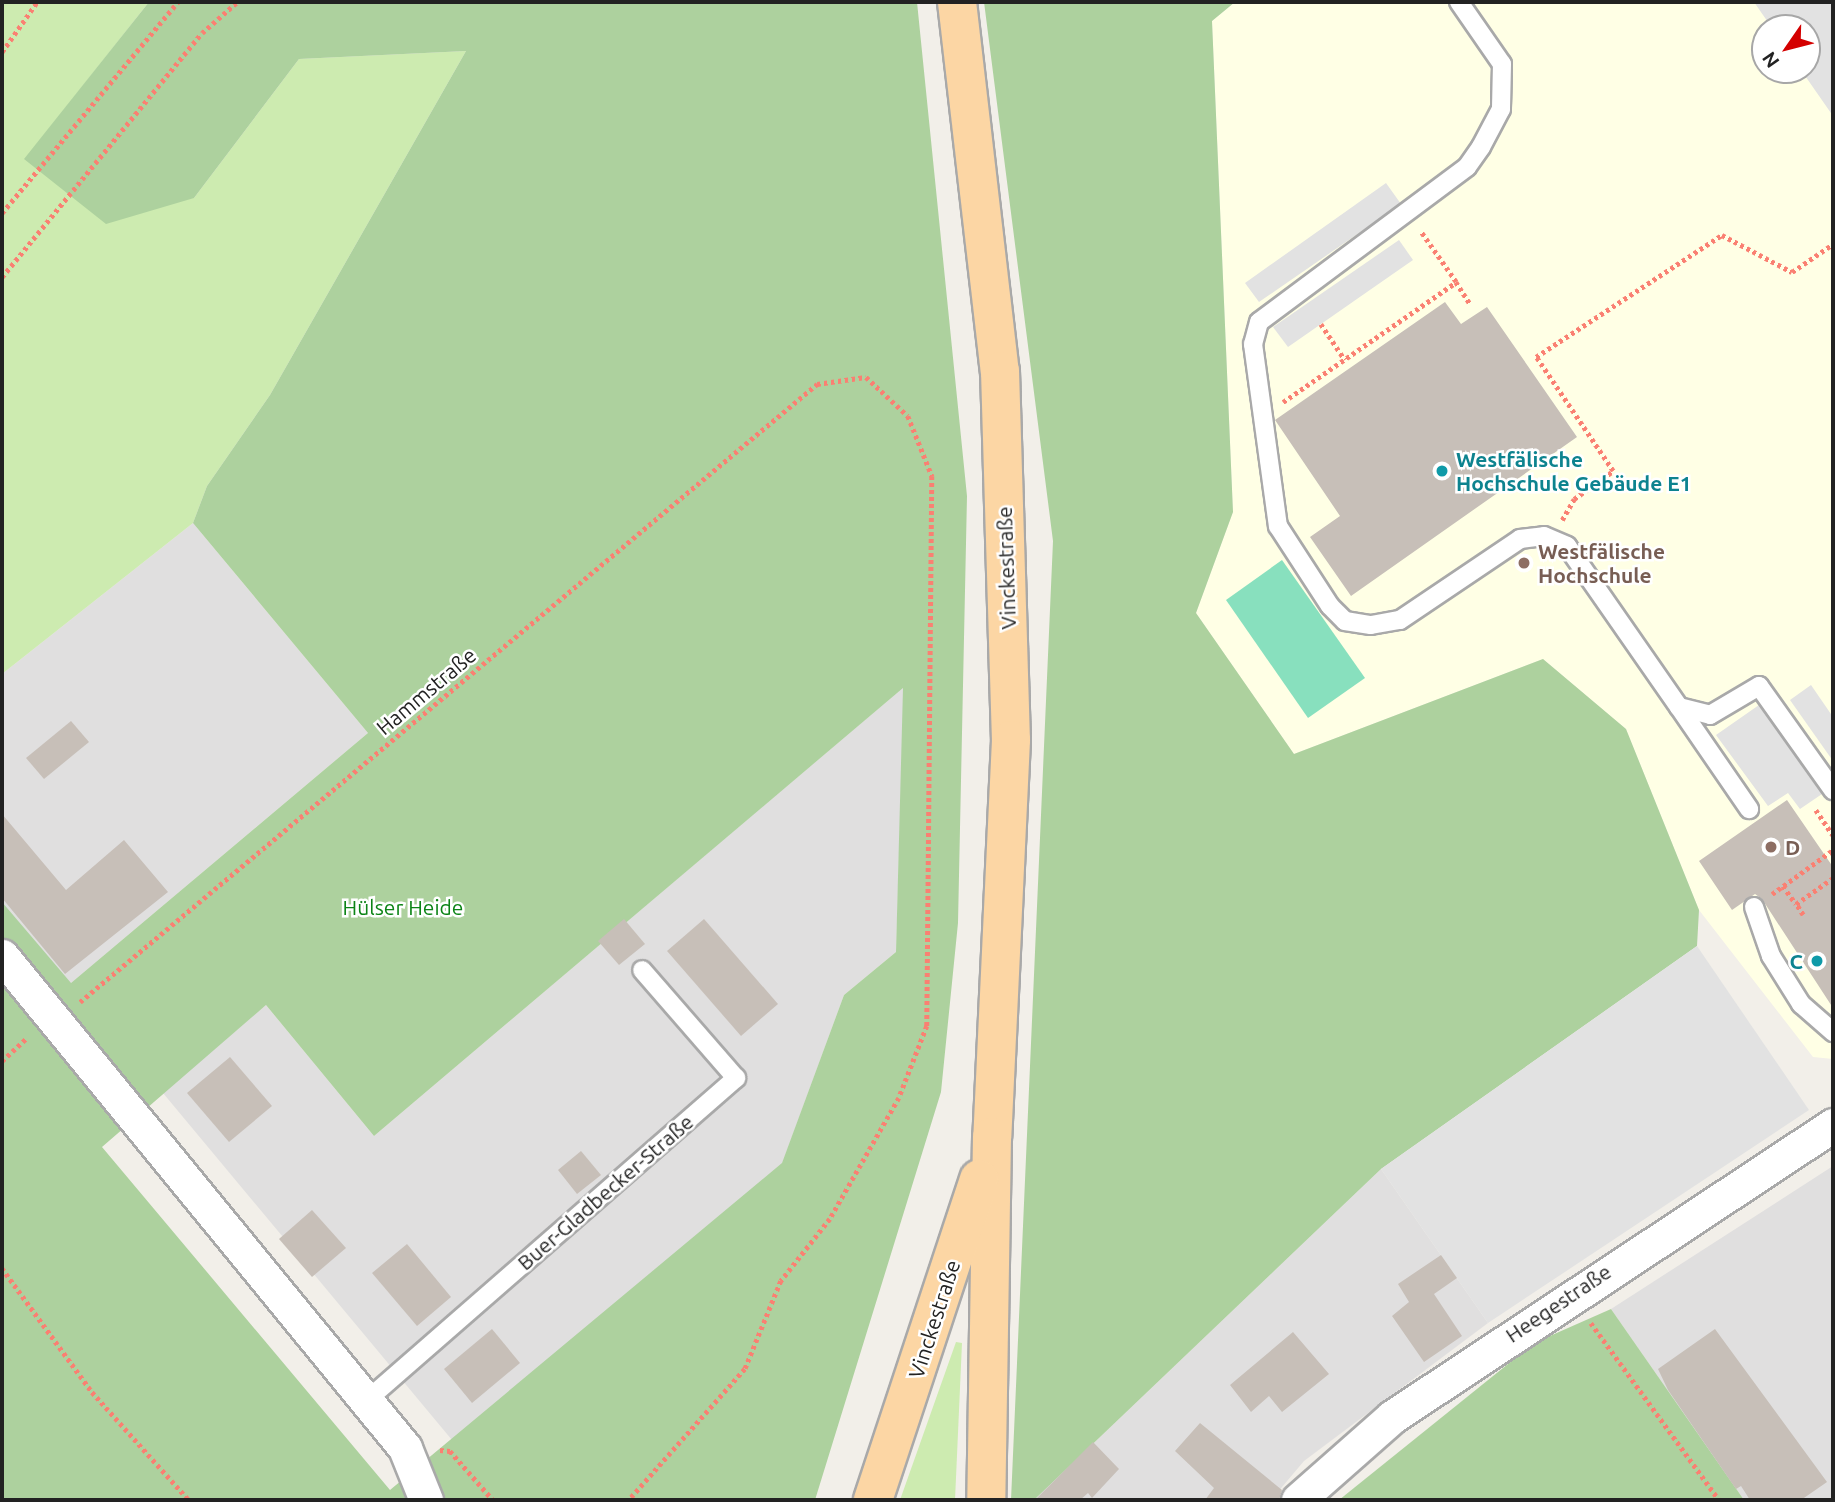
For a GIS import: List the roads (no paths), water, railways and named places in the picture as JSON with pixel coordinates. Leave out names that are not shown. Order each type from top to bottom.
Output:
[{"type":"main road","name":"Vinckestraße","points":[[957,2],[1000,371],[1010,686],[992,1137],[986,1500]]},
{"type":"main road","name":"Vinckestraße","points":[[873,1500],[992,1137]]},
{"type":"street","points":[[2,956],[405,1448],[426,1500]]},
{"type":"street","name":"Heegestraße","points":[[1298,1500],[1392,1417],[1571,1293],[1833,1125]]},
{"type":"lane","points":[[1459,2],[1502,64],[1501,109],[1467,167],[1259,322],[1253,344],[1278,526],[1331,606],[1345,621],[1371,625],[1400,620],[1520,539],[1552,539],[1567,545],[1749,809]]},
{"type":"lane","points":[[1679,707],[1718,712],[1759,686],[1833,790]]},
{"type":"lane","points":[[1754,907],[1771,956],[1794,992],[1826,1032],[1833,1032]]},
{"type":"lane","name":"Buer-Gladbecker-Straße","points":[[367,1401],[736,1078],[642,970]]},
{"type":"place","name":"Westfälische Hochschule Gebäude E1","points":[[1442,471]]},
{"type":"place","name":"Westfälische Hochschule","points":[[1524,563]]},
{"type":"place","name":"D","points":[[1771,847]]},
{"type":"place","name":"C","points":[[1817,961]]},
{"type":"park label","name":"Hülser Heide","points":[[403,907]]}]
